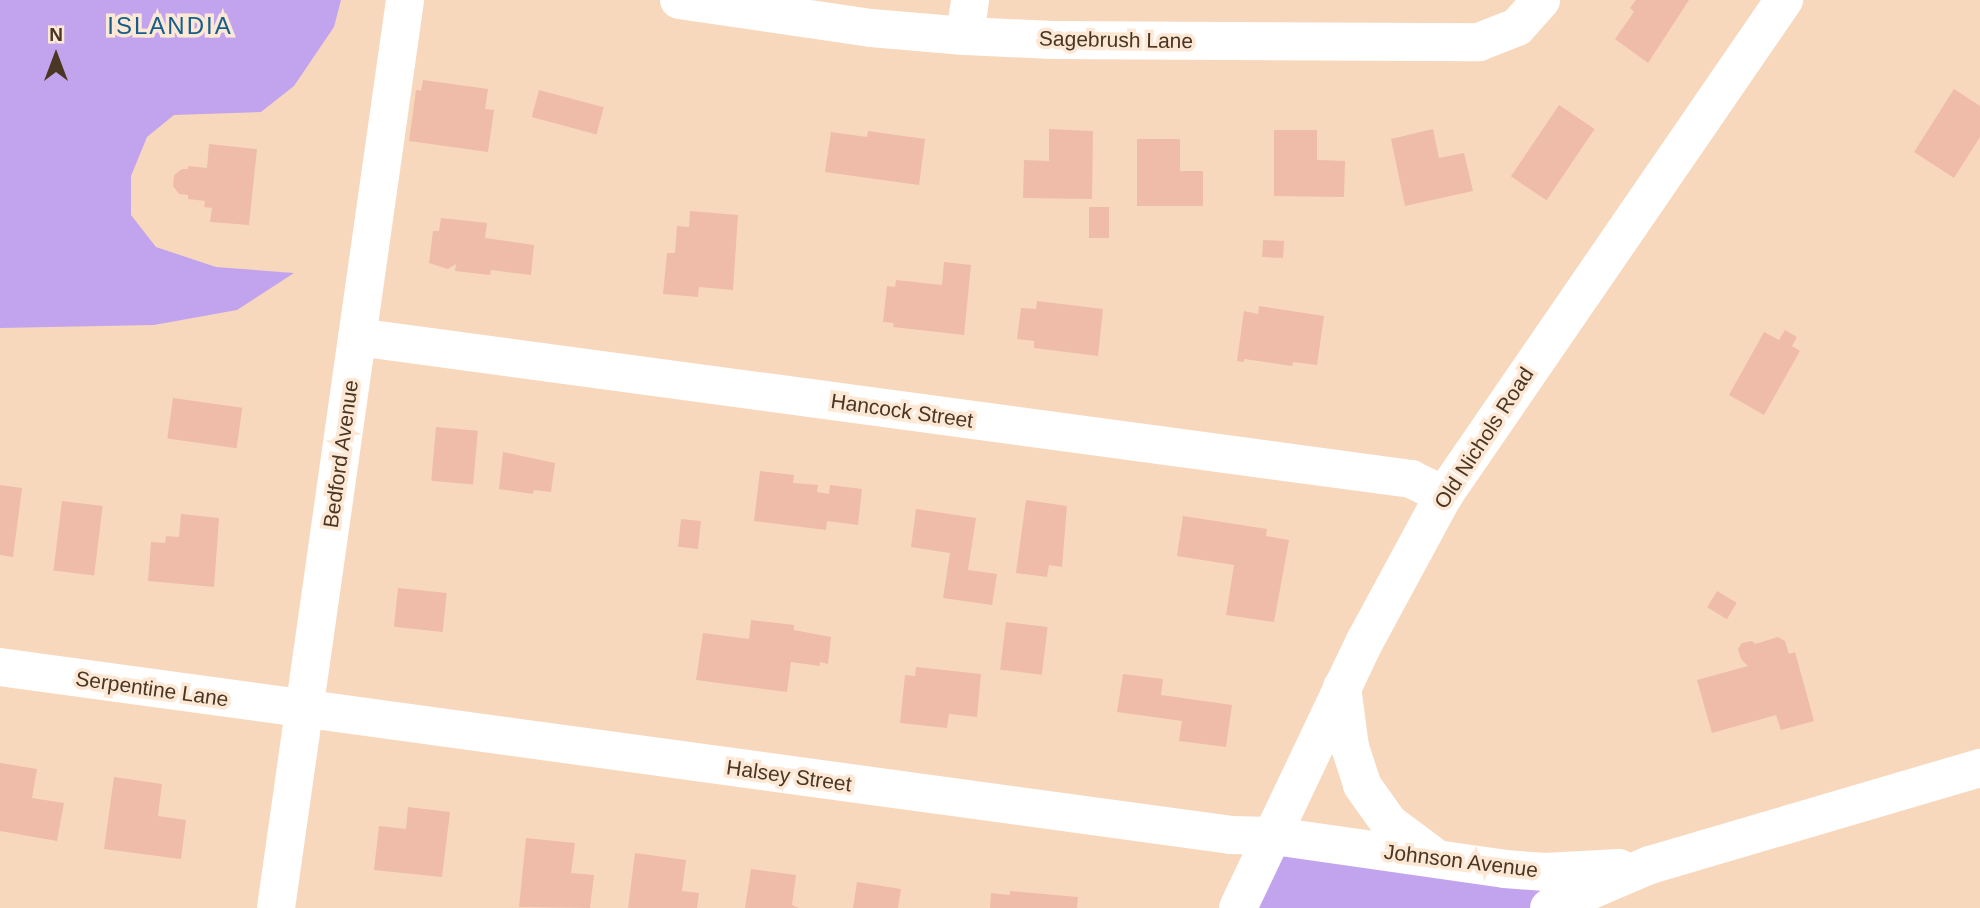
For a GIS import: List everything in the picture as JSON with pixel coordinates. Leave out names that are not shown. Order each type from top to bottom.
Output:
[{"type":"street","name":"Bedford Avenue","points":[[276,908],[405,0]]},
{"type":"street","name":"Sagebrush Lane","points":[[679,0],[872,28],[968,18],[1052,40],[1479,42],[1517,27],[1541,0]]},
{"type":"street","name":"Old Nichols Road","points":[[1238,908],[1342,687],[1406,561],[1444,495],[1784,0]]},
{"type":"street","name":"Hancock Street","points":[[357,337],[1403,478],[1444,495]]},
{"type":"street","name":"Serpentine Lane","points":[[0,667],[305,711]]},
{"type":"street","points":[[1342,687],[1350,747],[1362,785],[1389,823],[1437,859]]},
{"type":"street","name":"Halsey Street","points":[[305,711],[1217,833],[1274,836]]},
{"type":"street","name":"Johnson Avenue","points":[[1274,836],[1437,859],[1547,896],[1980,768]]},
{"type":"shaded area","points":[[0,0],[341,0],[334,27],[294,86],[261,112],[174,115],[147,137],[131,176],[131,215],[156,247],[216,267],[294,273],[237,310],[154,325],[0,328]]},
{"type":"shaded area","points":[[1274,840],[1543,874],[1544,908],[1241,908]]},
{"type":"building","points":[[1636,0],[1689,0],[1648,63],[1615,39],[1634,12],[1630,8]]},
{"type":"building","points":[[423,80],[488,89],[485,109],[494,110],[488,152],[409,141],[416,90],[421,91]]},
{"type":"building","points":[[1954,89],[1980,106],[1980,137],[1954,178],[1914,152]]},
{"type":"building","points":[[539,90],[604,107],[596,134],[532,117]]},
{"type":"building","points":[[1559,105],[1595,129],[1547,200],[1511,176]]},
{"type":"building","points":[[1049,129],[1093,131],[1092,199],[1023,198],[1024,160],[1049,161]]},
{"type":"building","points":[[1433,129],[1439,158],[1464,153],[1473,191],[1405,206],[1391,139]]},
{"type":"building","points":[[1274,130],[1317,130],[1317,160],[1345,161],[1344,197],[1274,196]]},
{"type":"building","points":[[868,131],[925,139],[919,185],[825,172],[831,132],[867,137]]},
{"type":"building","points":[[1137,139],[1180,139],[1180,171],[1203,171],[1203,206],[1137,206]]},
{"type":"building","points":[[209,144],[257,149],[249,225],[210,222],[212,208],[204,207],[205,201],[188,199],[188,195],[179,194],[173,186],[174,175],[182,169],[188,169],[188,166],[207,168]]},
{"type":"building","points":[[1089,207],[1109,207],[1109,238],[1089,238]]},
{"type":"building","points":[[690,211],[738,215],[733,290],[699,287],[698,297],[663,294],[667,253],[675,253],[677,226],[689,227]]},
{"type":"building","points":[[441,218],[487,223],[485,238],[534,245],[531,275],[491,270],[490,275],[455,271],[456,264],[448,269],[429,263],[433,231],[439,231]]},
{"type":"building","points":[[1263,240],[1284,241],[1283,258],[1262,257]]},
{"type":"building","points":[[944,262],[971,265],[964,335],[893,327],[894,323],[883,322],[887,286],[895,287],[896,280],[942,285]]},
{"type":"building","points":[[1037,301],[1103,309],[1098,356],[1034,348],[1034,341],[1017,339],[1021,308],[1036,309]]},
{"type":"building","points":[[1259,306],[1324,316],[1317,365],[1293,362],[1292,366],[1244,359],[1244,362],[1237,361],[1244,311],[1258,314]]},
{"type":"building","points":[[1785,330],[1797,337],[1792,346],[1800,351],[1764,415],[1729,395],[1764,332],[1779,340]]},
{"type":"building","points":[[173,398],[242,408],[237,448],[167,439]]},
{"type":"building","points":[[436,427],[478,431],[473,484],[431,481]]},
{"type":"building","points":[[503,452],[555,463],[551,492],[534,490],[533,494],[499,489]]},
{"type":"building","points":[[760,471],[794,475],[793,483],[818,485],[817,492],[829,494],[830,485],[862,489],[858,525],[827,521],[826,530],[754,521]]},
{"type":"building","points":[[0,485],[22,488],[13,557],[0,555]]},
{"type":"building","points":[[1026,500],[1067,506],[1062,567],[1049,565],[1047,577],[1016,573]]},
{"type":"building","points":[[62,501],[103,506],[94,575],[53,570]]},
{"type":"building","points":[[916,509],[976,518],[968,570],[997,574],[992,605],[943,598],[950,553],[911,547]]},
{"type":"building","points":[[181,514],[219,518],[214,587],[148,581],[151,542],[165,543],[166,536],[179,537]]},
{"type":"building","points":[[1183,516],[1267,529],[1266,536],[1289,540],[1274,622],[1226,615],[1234,565],[1177,556]]},
{"type":"building","points":[[681,519],[701,521],[698,549],[678,547]]},
{"type":"building","points":[[398,588],[447,593],[443,632],[394,627]]},
{"type":"building","points":[[1717,591],[1737,603],[1727,619],[1707,607]]},
{"type":"building","points":[[751,620],[794,625],[794,630],[831,637],[828,664],[820,662],[820,666],[791,662],[787,692],[696,680],[703,633],[749,639]]},
{"type":"building","points":[[1006,622],[1048,627],[1042,675],[1000,670]]},
{"type":"building","points":[[1778,637],[1785,641],[1789,654],[1795,652],[1814,721],[1781,730],[1776,715],[1712,733],[1697,680],[1748,666],[1741,659],[1738,649],[1742,643],[1752,641],[1755,644]]},
{"type":"building","points":[[916,667],[981,674],[977,717],[949,714],[947,728],[900,723],[905,675],[915,676]]},
{"type":"building","points":[[1123,674],[1163,679],[1161,695],[1232,705],[1226,747],[1179,741],[1182,721],[1117,712]]},
{"type":"building","points":[[0,763],[37,769],[32,798],[64,803],[57,841],[0,831]]},
{"type":"building","points":[[114,777],[162,784],[158,816],[186,820],[181,859],[104,849]]},
{"type":"building","points":[[408,807],[450,812],[442,877],[374,870],[379,826],[406,829]]},
{"type":"building","points":[[526,838],[575,843],[571,873],[594,875],[590,908],[519,907]]},
{"type":"building","points":[[635,853],[686,860],[682,891],[699,893],[697,908],[628,908]]},
{"type":"building","points":[[751,869],[796,875],[792,905],[799,908],[745,908]]},
{"type":"building","points":[[857,882],[901,889],[898,908],[853,908]]},
{"type":"building","points":[[1010,891],[1078,897],[1077,908],[990,908],[991,893],[1010,895]]},
{"type":"district","name":"ISLANDIA","points":[[170,26]]}]
